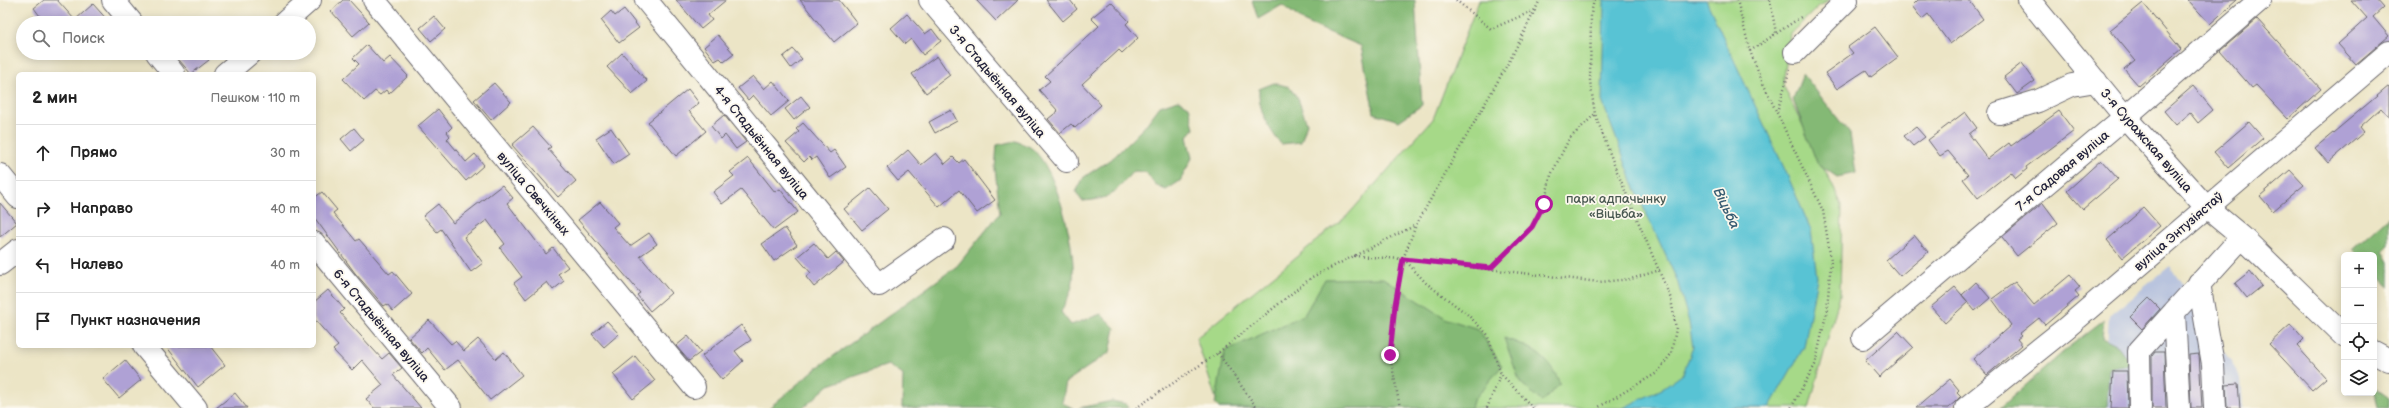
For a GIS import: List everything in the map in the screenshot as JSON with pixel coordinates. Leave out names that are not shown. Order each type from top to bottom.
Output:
[{"type":"street","points":[[113,0],[126,16]]},
{"type":"street","points":[[292,16],[310,0]]},
{"type":"street","name":"вуліца Свечкіных","points":[[374,0],[694,387]]},
{"type":"street","name":"4-я Стадыённая вуліца","points":[[646,0],[879,285],[944,239]]},
{"type":"street","name":"3-я Стадыённая вуліца","points":[[930,0],[1066,161]]},
{"type":"street","points":[[1795,52],[1847,0]]},
{"type":"street","name":"3-я Суражская вуліца","points":[[2029,0],[2125,117],[2206,207],[2242,237],[2341,333]]},
{"type":"street","name":"7-я Садовая вуліца","points":[[1863,338],[2125,117],[2260,0]]},
{"type":"street","name":"вуліца Энтузіястаў","points":[[1966,408],[2066,328],[2389,52]]},
{"type":"street","points":[[163,60],[172,72]]},
{"type":"street","points":[[227,72],[242,60]]},
{"type":"street","points":[[1998,113],[2038,101],[2072,85],[2096,81]]},
{"type":"street","points":[[0,175],[16,195]]},
{"type":"street","points":[[2140,408],[2139,351],[2242,237]]},
{"type":"street","name":"6-я Стадыённая вуліца","points":[[316,245],[451,408]]},
{"type":"street","points":[[0,264],[16,252]]},
{"type":"street","points":[[2199,283],[2213,364],[2215,408]]},
{"type":"street","points":[[2174,312],[2179,408]]},
{"type":"street","points":[[146,348],[196,408]]},
{"type":"street","points":[[2377,354],[2389,360]]},
{"type":"path","points":[[1456,0],[1491,29],[1535,10]]},
{"type":"path","points":[[1400,408],[1390,355],[1395,305],[1403,259],[1416,225],[1511,58],[1540,0]]},
{"type":"path","points":[[1594,0],[1591,14],[1590,81],[1595,114],[1615,167],[1671,299],[1676,329],[1671,354],[1657,373],[1597,408]]},
{"type":"path","points":[[1737,0],[1750,51],[1823,211],[1831,260],[1827,310],[1815,365],[1791,408]]},
{"type":"path","points":[[1770,0],[1776,33]]},
{"type":"path","points":[[1750,51],[1808,12]]},
{"type":"path","points":[[1777,112],[1795,52]]},
{"type":"path","points":[[1491,268],[1532,227],[1544,204],[1551,175],[1569,139],[1595,114]]},
{"type":"path","points":[[1136,408],[1218,354],[1312,277],[1416,225]]},
{"type":"path","points":[[1353,256],[1403,259],[1491,268],[1599,282],[1631,279],[1660,270]]},
{"type":"path","points":[[1403,259],[1426,282],[1467,314],[1487,334],[1501,374],[1533,408]]},
{"type":"path","points":[[1218,354],[1257,408]]},
{"type":"path","points":[[1486,408],[1501,374]]},
{"type":"shaded area","points":[[2170,266],[2241,378],[2243,408],[2103,408],[2109,316]]},
{"type":"green space","points":[[1252,0],[1415,0],[1422,105],[1399,121],[1374,113],[1361,46],[1305,22],[1282,5],[1258,19]]},
{"type":"green space","name":"парк адпачынку «Віцьба»","points":[[1479,0],[1831,0],[1819,6],[1790,34],[1783,85],[1842,205],[1840,295],[1809,408],[1219,408],[1196,338],[1347,216],[1433,119]]},
{"type":"green space","points":[[1803,74],[1850,134],[1856,173],[1837,177],[1817,163],[1793,99]]},
{"type":"green space","points":[[1274,83],[1290,87],[1298,99],[1307,123],[1301,142],[1281,144],[1268,125],[1260,104],[1259,89]]},
{"type":"green space","points":[[1178,100],[1189,106],[1194,129],[1187,137],[1192,158],[1180,181],[1166,190],[1155,185],[1146,172],[1133,171],[1112,194],[1100,199],[1082,201],[1076,192],[1084,177],[1114,157],[1145,126],[1160,106]]},
{"type":"green space","points":[[1016,141],[1030,147],[1040,157],[1057,191],[1064,212],[1069,234],[1073,273],[1072,287],[1061,312],[1071,325],[1101,314],[1115,328],[1110,352],[1066,382],[1062,403],[1073,408],[902,408],[903,375],[888,365],[829,385],[803,408],[769,408],[813,371],[957,266],[1000,213],[995,169],[997,145]]},
{"type":"green space","points":[[2389,217],[2389,245],[2383,251],[2389,262],[2389,287],[2377,274],[2377,252],[2356,252],[2353,249]]},
{"type":"green space","points":[[1383,278],[1447,319],[1478,329],[1502,366],[1473,401],[1471,408],[1219,408],[1215,404],[1225,351],[1304,315],[1325,279]]},
{"type":"green space","points":[[2104,320],[2102,338],[2118,346],[2131,364],[2109,369],[2107,408],[2000,408],[2070,346]]},
{"type":"green space","points":[[1504,338],[1531,349],[1545,360],[1556,374],[1560,384],[1542,402],[1520,382]]},
{"type":"green space","points":[[2377,389],[2389,398],[2389,408],[2378,408],[2376,396],[2377,396]]},
{"type":"green space","points":[[1112,401],[1126,404],[1128,408],[1079,408]]},
{"type":"water","name":"Віцьба","points":[[1604,0],[1706,0],[1786,172],[1811,230],[1817,278],[1804,347],[1769,408],[1623,408],[1664,388],[1683,374],[1693,347],[1689,322],[1677,280],[1636,191],[1602,101]]},
{"type":"building","points":[[44,0],[57,0],[71,16],[40,16],[34,8]]},
{"type":"building","points":[[343,0],[349,0],[369,22],[353,36],[331,11]]},
{"type":"building","points":[[676,0],[726,0],[708,15],[712,20],[701,29]]},
{"type":"building","points":[[800,0],[839,0],[857,23],[834,42]]},
{"type":"building","points":[[976,0],[1018,0],[996,21]]},
{"type":"building","points":[[1046,0],[1070,0],[1077,9],[1063,21]]},
{"type":"building","points":[[1918,0],[1969,0],[1983,19],[1950,44],[1928,14],[1922,19],[1912,6]]},
{"type":"building","points":[[2188,0],[2237,0],[2210,24]]},
{"type":"building","points":[[2351,0],[2376,0],[2383,8],[2373,17],[2389,36],[2356,64],[2338,44],[2367,18]]},
{"type":"building","points":[[1111,2],[1129,21],[1126,24],[1138,38],[1122,53],[1119,50],[1082,84],[1101,105],[1075,128],[1071,124],[1060,133],[1048,119],[1058,111],[1039,90],[1050,81],[1045,76],[1099,26],[1091,18]]},
{"type":"building","points":[[2143,3],[2181,49],[2139,86],[2124,69],[2135,60],[2110,30]]},
{"type":"building","points":[[93,4],[104,16],[80,16]]},
{"type":"building","points":[[624,9],[639,28],[619,43],[601,20],[611,11],[615,16]]},
{"type":"building","points":[[907,14],[925,34],[932,29],[941,41],[923,55],[911,39],[905,44],[891,28]]},
{"type":"building","points":[[434,16],[445,29],[431,41],[420,28]]},
{"type":"building","points":[[2257,19],[2321,89],[2288,119],[2256,85],[2252,88],[2220,51]]},
{"type":"building","points":[[1875,27],[1898,57],[1871,77],[1866,70],[1837,89],[1825,73],[1853,53],[1848,47]]},
{"type":"building","points":[[718,35],[734,54],[724,62],[720,58],[715,61],[704,47]]},
{"type":"building","points":[[367,45],[383,63],[390,57],[408,76],[389,94],[386,90],[380,95],[375,91],[364,101],[343,79],[359,64],[353,58]]},
{"type":"building","points":[[793,49],[802,59],[791,68],[783,57]]},
{"type":"building","points":[[622,53],[647,81],[632,94],[607,67]]},
{"type":"building","points":[[937,56],[950,75],[926,93],[912,74]]},
{"type":"building","points":[[179,60],[209,60],[194,72],[189,72]]},
{"type":"building","points":[[2022,63],[2035,81],[2017,94],[2004,77]]},
{"type":"building","points":[[753,76],[764,89],[773,81],[789,101],[771,116],[753,95],[748,100],[738,88]]},
{"type":"building","points":[[494,83],[511,102],[491,120],[474,100]]},
{"type":"building","points":[[2193,86],[2213,110],[2198,123],[2190,113],[2176,125],[2164,111]]},
{"type":"building","points":[[2389,86],[2389,117],[2381,108],[2360,127],[2364,132],[2328,163],[2315,148]]},
{"type":"building","points":[[688,89],[699,103],[689,111],[706,131],[676,156],[648,122]]},
{"type":"building","points":[[801,96],[810,107],[794,120],[785,109]]},
{"type":"building","points":[[438,109],[452,127],[447,132],[450,136],[447,139],[466,162],[475,154],[484,165],[466,181],[418,126]]},
{"type":"building","points":[[951,110],[957,121],[935,133],[929,122]]},
{"type":"building","points":[[2059,111],[2074,131],[2026,167],[2027,169],[2016,178],[2011,172],[1978,198],[1963,179],[1968,175],[1948,151],[1940,156],[1928,140],[1965,112],[1977,128],[1969,134],[1988,159],[2009,143],[2011,146]]},
{"type":"building","points":[[724,115],[746,142],[736,149],[725,135],[721,139],[711,126]]},
{"type":"building","points":[[2249,122],[2263,138],[2228,168],[2214,152]]},
{"type":"building","points":[[803,123],[830,153],[834,150],[846,167],[830,178],[816,157],[812,160],[809,157],[804,162],[786,143],[799,132],[796,129]]},
{"type":"building","points":[[533,127],[551,147],[548,149],[576,181],[558,197],[512,145]]},
{"type":"building","points":[[1916,127],[1925,137],[1913,146],[1904,136]]},
{"type":"building","points":[[354,128],[364,140],[351,151],[341,139]]},
{"type":"building","points":[[611,128],[629,154],[614,164],[596,138]]},
{"type":"building","points":[[908,150],[921,165],[936,153],[945,164],[953,157],[959,163],[964,159],[995,200],[977,213],[959,190],[939,207],[909,172],[898,181],[887,168]]},
{"type":"building","points":[[748,158],[775,192],[780,189],[798,212],[774,230],[741,190],[722,204],[713,192],[734,176],[730,172]]},
{"type":"building","points":[[2101,160],[2118,179],[2083,209],[2067,191]]},
{"type":"building","points":[[2290,170],[2304,185],[2273,211],[2260,196]]},
{"type":"building","points":[[502,185],[513,198],[507,203],[546,254],[553,248],[568,267],[558,274],[564,281],[553,290],[547,282],[526,299],[514,283],[522,277],[500,248],[505,244],[487,220],[464,237],[483,263],[471,272],[441,229],[437,232],[423,216],[438,204],[453,223]]},
{"type":"building","points":[[870,188],[888,209],[862,230],[844,209]]},
{"type":"building","points":[[322,192],[337,210],[333,213],[356,241],[359,239],[389,274],[393,271],[412,294],[393,311],[387,304],[384,306],[355,273],[316,220],[316,196]]},
{"type":"building","points":[[600,202],[618,223],[613,227],[630,246],[649,233],[657,244],[640,256],[671,293],[650,311],[637,295],[640,293],[578,220]]},
{"type":"building","points":[[0,203],[16,222],[16,224],[0,237]]},
{"type":"building","points":[[2043,203],[2058,223],[2017,256],[2002,237]]},
{"type":"building","points":[[2144,208],[2160,226],[2122,258],[2107,240]]},
{"type":"building","points":[[785,228],[797,245],[774,261],[762,244]]},
{"type":"building","points":[[1914,235],[1928,252],[1900,276],[1886,260]]},
{"type":"building","points":[[814,243],[828,259],[836,252],[844,262],[814,287],[806,277],[811,273],[797,257]]},
{"type":"building","points":[[2250,271],[2262,286],[2247,298],[2235,283]]},
{"type":"building","points":[[2070,275],[2080,287],[2075,291],[2079,296],[2045,325],[2039,318],[2019,334],[2021,336],[2017,339],[2022,345],[1987,375],[1973,359],[2011,325],[1992,299],[2015,282],[2034,305]]},
{"type":"building","points":[[1976,282],[1990,298],[1975,311],[1962,295]]},
{"type":"building","points":[[1955,287],[1968,302],[1945,323],[1931,307]]},
{"type":"building","points":[[328,290],[344,309],[340,313],[382,359],[389,353],[402,368],[393,375],[421,408],[374,408],[366,399],[383,385],[362,360],[352,370],[333,350],[338,346],[316,321],[316,300]]},
{"type":"building","points":[[2149,298],[2160,309],[2142,329],[2130,317]]},
{"type":"building","points":[[429,320],[451,344],[455,341],[464,351],[478,339],[496,359],[504,352],[522,375],[490,400],[458,360],[445,370],[427,348],[422,353],[409,338]]},
{"type":"building","points":[[607,321],[619,334],[604,347],[592,334]]},
{"type":"building","points":[[2291,324],[2304,339],[2297,346],[2326,378],[2312,390],[2269,344]]},
{"type":"building","points":[[741,325],[751,340],[735,351],[743,361],[722,380],[702,356]]},
{"type":"building","points":[[1898,331],[1913,347],[1879,377],[1865,361]]},
{"type":"building","points":[[688,336],[701,352],[689,361],[676,346]]},
{"type":"building","points":[[168,348],[212,348],[225,365],[198,387]]},
{"type":"building","points":[[2155,352],[2164,352],[2166,408],[2152,408],[2152,356]]},
{"type":"building","points":[[2199,354],[2202,408],[2191,408],[2189,355]]},
{"type":"building","points":[[635,356],[655,381],[633,399],[613,374]]},
{"type":"building","points":[[125,360],[141,380],[119,398],[103,379]]},
{"type":"building","points":[[2113,371],[2127,371],[2128,408],[2111,408]]},
{"type":"building","points":[[1950,379],[1959,390],[1957,392],[1961,396],[1948,408],[1916,408]]},
{"type":"building","points":[[2238,384],[2240,408],[2227,408],[2226,385]]},
{"type":"building","points":[[235,393],[247,408],[216,408]]},
{"type":"route","points":[[1390,355],[1395,305],[1403,259],[1491,268],[1514,243],[1532,227],[1544,204]]}]
